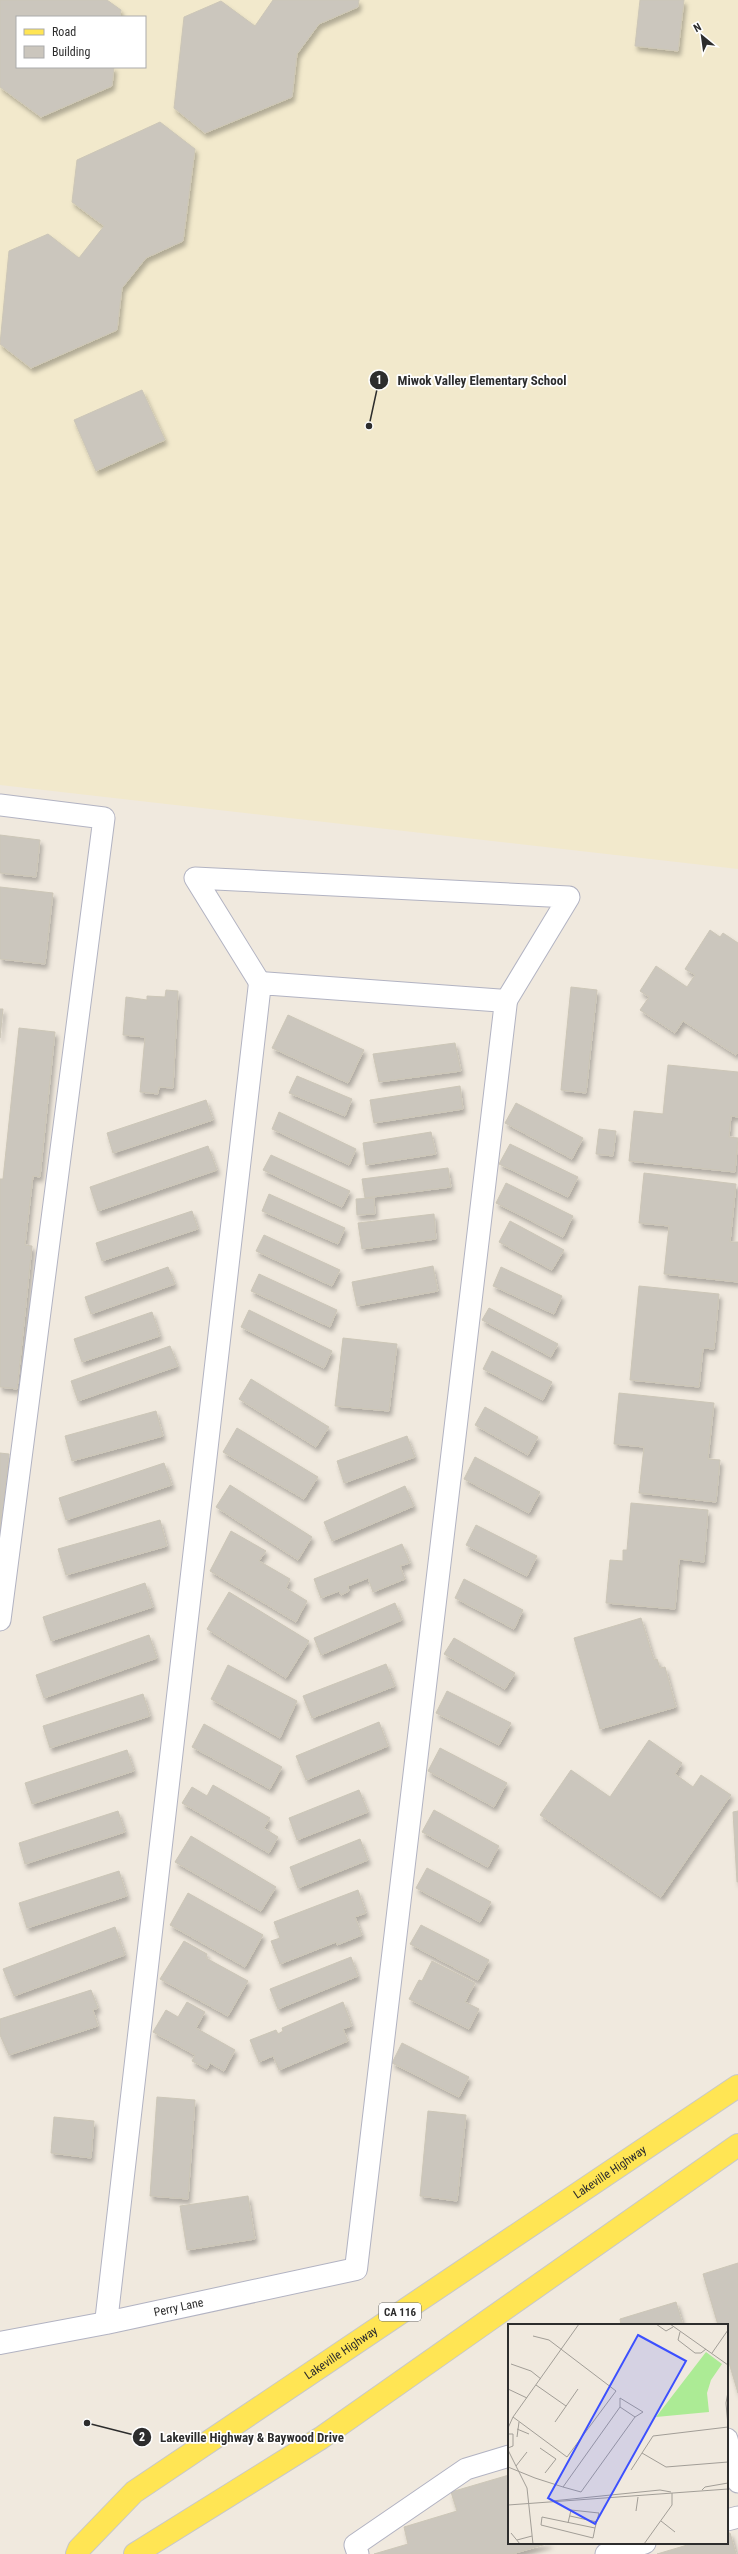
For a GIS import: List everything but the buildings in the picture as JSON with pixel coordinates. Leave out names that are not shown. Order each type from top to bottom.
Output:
[{"type":"main road","name":"Lakeville Highway","points":[[76,2554],[79,2549],[134,2492],[738,2086]]},
{"type":"main road","points":[[135,2554],[321,2438],[738,2145]]},
{"type":"street","points":[[106,2323],[260,983],[506,1001]]},
{"type":"street","name":"Perry Lane","points":[[0,2343],[106,2323],[356,2269],[506,1001]]},
{"type":"lane","points":[[0,805],[104,818],[0,1620]]},
{"type":"lane","points":[[260,983],[195,878],[570,897],[506,1001]]},
{"type":"lane","points":[[728,2443],[738,2482]]},
{"type":"lane","points":[[358,2554],[355,2545],[466,2469],[508,2456]]},
{"type":"lane","points":[[728,2520],[738,2517]]},
{"type":"lane","points":[[606,2554],[641,2544]]},
{"type":"shaded area","points":[[0,0],[738,0],[738,869],[0,785]]},
{"type":"place","name":"Miwok Valley Elementary School","points":[[369,426]]},
{"type":"place","name":"Lakeville Highway & Baywood Drive","points":[[87,2423]]}]
